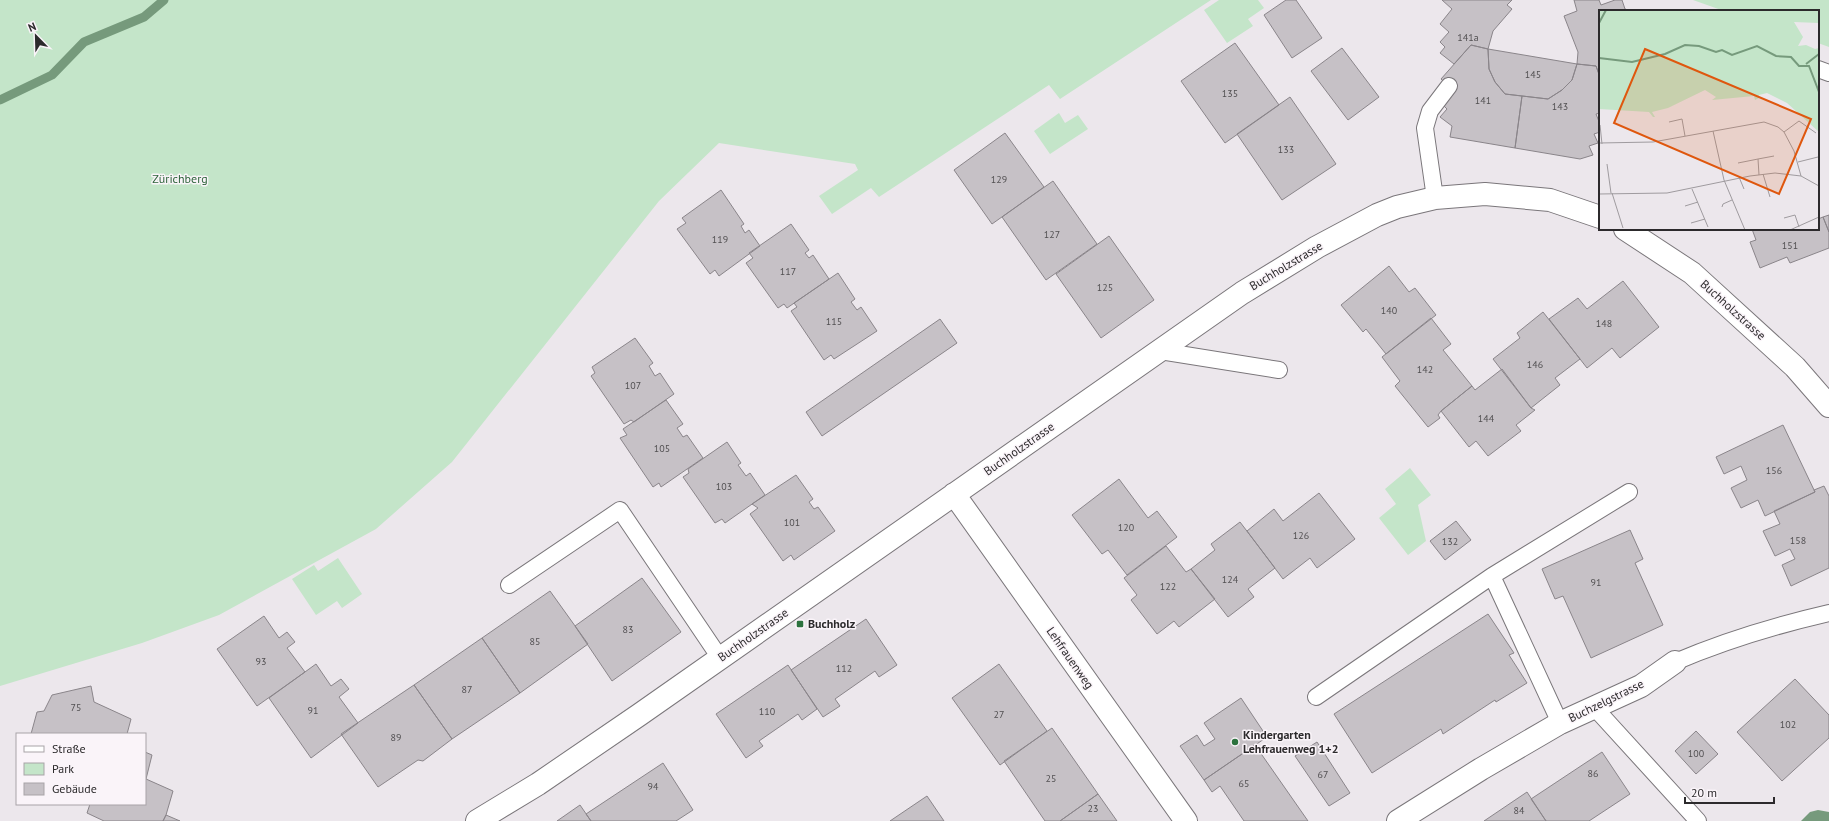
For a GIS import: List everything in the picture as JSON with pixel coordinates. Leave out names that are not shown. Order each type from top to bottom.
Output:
[{"type":"street","name":"Buchholzstrasse","points":[[477,821],[538,784],[1242,293],[1329,241],[1377,215],[1397,207],[1435,198],[1485,194],[1550,200],[1599,217]]},
{"type":"street","name":"Buchholzstrasse","points":[[1628,230],[1692,273],[1795,367],[1829,406]]},
{"type":"street","name":"Lehfrauenweg","points":[[954,494],[1186,821]]},
{"type":"street","name":"Buchzelgstrasse","points":[[1398,821],[1481,769],[1560,723],[1641,686],[1675,662]]},
{"type":"lane","points":[[1819,69],[1829,73]]},
{"type":"lane","points":[[1435,198],[1425,128],[1430,111],[1449,86]]},
{"type":"lane","points":[[1160,351],[1279,370]]},
{"type":"lane","points":[[1316,697],[1492,576],[1629,492]]},
{"type":"lane","points":[[509,585],[620,510],[720,658]]},
{"type":"lane","points":[[1492,576],[1560,723]]},
{"type":"lane","name":"Buchzelgstrasse","points":[[1675,662],[1720,644],[1807,618],[1829,613]]},
{"type":"lane","points":[[1594,707],[1698,821]]},
{"type":"green space","name":"Zürichberg","points":[[0,0],[1211,0],[1060,99],[1049,85],[879,197],[871,188],[832,214],[819,196],[858,170],[855,164],[719,143],[659,201],[452,462],[376,529],[219,615],[142,643],[0,686]]},
{"type":"green space","points":[[1219,0],[1258,0],[1264,8],[1248,19],[1253,26],[1227,43],[1204,10]]},
{"type":"green space","points":[[1693,0],[1829,0],[1829,47],[1819,43],[1819,10],[1721,10]]},
{"type":"green space","points":[[1059,113],[1065,123],[1078,115],[1088,129],[1050,154],[1034,131]]},
{"type":"green space","points":[[1410,468],[1431,495],[1418,505],[1426,541],[1408,555],[1379,518],[1396,504],[1385,489]]},
{"type":"green space","points":[[338,558],[362,594],[342,608],[337,601],[316,615],[292,579],[314,565],[318,571]]},
{"type":"shaded area","points":[[1818,810],[1829,812],[1829,821],[1801,821],[1810,812]]},
{"type":"building","points":[[1286,0],[1296,0],[1322,38],[1292,58],[1264,15]]},
{"type":"building","points":[[1442,0],[1512,0],[1507,5],[1512,9],[1493,31],[1488,49],[1471,45],[1454,64],[1440,53],[1445,47],[1440,42],[1449,32],[1440,24],[1452,9]]},
{"type":"building","points":[[1574,0],[1599,0],[1601,5],[1615,0],[1622,0],[1625,9],[1628,10],[1599,10],[1599,74],[1596,66],[1577,64],[1578,52],[1564,16],[1577,11]]},
{"type":"building","points":[[1235,43],[1279,105],[1225,143],[1181,81]]},
{"type":"building","points":[[1471,45],[1488,49],[1489,69],[1495,82],[1505,94],[1522,96],[1515,148],[1450,137],[1452,126],[1440,117],[1447,109],[1441,103],[1452,89],[1441,79]]},
{"type":"building","points":[[1342,48],[1379,97],[1348,120],[1311,71]]},
{"type":"building","points":[[1488,49],[1577,64],[1572,80],[1562,90],[1548,99],[1505,94],[1495,82],[1489,69]]},
{"type":"building","points":[[1577,64],[1596,66],[1599,74],[1599,113],[1596,114],[1599,122],[1599,132],[1594,134],[1598,143],[1589,146],[1593,155],[1580,159],[1515,148],[1522,96],[1548,99],[1562,90],[1572,80]]},
{"type":"building","points":[[1290,97],[1336,164],[1282,200],[1237,134]]},
{"type":"building","points":[[1005,133],[1044,187],[992,224],[954,170]]},
{"type":"building","points":[[1053,181],[1097,244],[1046,280],[1002,217]]},
{"type":"building","points":[[721,190],[744,224],[741,226],[745,233],[749,230],[760,246],[719,276],[715,270],[710,274],[677,229],[686,223],[682,218]]},
{"type":"building","points":[[1829,215],[1829,232],[1823,217]]},
{"type":"building","points":[[1823,217],[1829,232],[1829,248],[1790,263],[1787,257],[1760,268],[1750,242],[1756,240],[1752,230],[1819,230],[1819,219]]},
{"type":"building","points":[[791,224],[809,250],[805,253],[809,258],[813,255],[829,279],[787,308],[784,304],[778,308],[746,263],[753,258],[749,253]]},
{"type":"building","points":[[1109,236],[1154,300],[1101,338],[1056,274]]},
{"type":"building","points":[[1389,266],[1409,292],[1415,288],[1436,315],[1386,354],[1366,329],[1363,332],[1341,305]]},
{"type":"building","points":[[838,273],[855,299],[851,302],[857,310],[861,307],[877,331],[834,359],[831,355],[824,360],[791,311],[797,307],[794,303]]},
{"type":"building","points":[[1623,281],[1659,327],[1620,358],[1612,348],[1587,368],[1549,319],[1578,298],[1587,309]]},
{"type":"building","points":[[1543,312],[1580,359],[1555,378],[1560,385],[1531,408],[1493,359],[1520,338],[1517,333]]},
{"type":"building","points":[[1431,318],[1451,344],[1443,350],[1472,386],[1441,411],[1438,415],[1440,418],[1428,427],[1395,386],[1400,381],[1382,357]]},
{"type":"building","points":[[940,319],[957,343],[822,436],[806,412]]},
{"type":"building","points":[[635,338],[653,363],[649,366],[655,376],[660,373],[674,394],[634,422],[631,420],[624,424],[591,376],[595,373],[592,367]]},
{"type":"building","points":[[1502,369],[1531,408],[1535,410],[1516,425],[1521,431],[1488,456],[1476,441],[1469,447],[1441,411],[1472,386],[1475,390]]},
{"type":"building","points":[[666,400],[683,424],[677,428],[683,437],[687,435],[703,458],[661,487],[659,483],[653,487],[620,438],[627,435],[623,429]]},
{"type":"building","points":[[1783,425],[1815,492],[1765,516],[1758,500],[1741,508],[1731,488],[1747,480],[1741,466],[1724,474],[1716,457]]},
{"type":"building","points":[[727,442],[741,463],[738,465],[746,476],[750,473],[765,495],[725,523],[722,519],[715,523],[683,477],[689,473],[688,469]]},
{"type":"building","points":[[796,475],[813,499],[809,502],[814,509],[818,507],[835,531],[794,560],[791,555],[783,561],[750,514],[758,508],[752,504]]},
{"type":"building","points":[[1119,479],[1148,518],[1157,511],[1177,537],[1127,575],[1108,550],[1102,554],[1072,515]]},
{"type":"building","points":[[1824,486],[1829,496],[1829,568],[1791,586],[1782,565],[1795,559],[1790,549],[1775,556],[1763,531],[1780,524],[1774,511],[1815,492],[1814,490]]},
{"type":"building","points":[[1319,493],[1355,539],[1317,568],[1310,558],[1283,579],[1247,531],[1274,509],[1283,521]]},
{"type":"building","points":[[1456,521],[1471,540],[1445,560],[1430,541]]},
{"type":"building","points":[[1240,522],[1275,568],[1248,589],[1254,597],[1228,617],[1191,569],[1215,550],[1211,544]]},
{"type":"building","points":[[1630,530],[1643,559],[1635,563],[1663,625],[1591,658],[1563,596],[1555,599],[1542,569]]},
{"type":"building","points":[[1166,546],[1186,572],[1191,569],[1215,599],[1179,627],[1174,621],[1157,634],[1131,600],[1137,595],[1124,578]]},
{"type":"building","points":[[642,578],[681,632],[612,681],[575,626]]},
{"type":"building","points":[[550,591],[588,644],[520,693],[482,638]]},
{"type":"building","points":[[1488,614],[1514,653],[1509,655],[1527,683],[1496,702],[1495,700],[1443,734],[1441,729],[1372,773],[1334,714]]},
{"type":"building","points":[[264,616],[279,638],[287,632],[295,642],[287,648],[305,672],[257,706],[217,649]]},
{"type":"building","points":[[866,619],[897,665],[879,677],[875,671],[835,699],[840,706],[823,717],[791,670]]},
{"type":"building","points":[[482,638],[520,693],[452,739],[414,685]]},
{"type":"building","points":[[316,664],[331,686],[341,679],[349,689],[339,697],[358,723],[311,758],[269,698]]},
{"type":"building","points":[[999,664],[1047,731],[1000,765],[952,698]]},
{"type":"building","points":[[788,665],[817,709],[802,720],[798,714],[759,741],[763,746],[746,758],[716,714]]},
{"type":"building","points":[[1795,679],[1829,715],[1829,738],[1782,781],[1737,732]]},
{"type":"building","points":[[414,685],[452,739],[423,761],[418,760],[378,787],[341,734]]},
{"type":"building","points":[[91,686],[94,702],[131,719],[127,733],[31,733],[37,712],[44,711],[52,695]]},
{"type":"building","name":"Kindergarten Lehfrauenweg 1+2","points":[[1241,698],[1267,737],[1204,780],[1180,746],[1197,735],[1204,746],[1215,739],[1204,723]]},
{"type":"building","points":[[1052,728],[1098,794],[1060,821],[1045,821],[1004,761]]},
{"type":"building","points":[[1696,731],[1718,754],[1696,774],[1675,751]]},
{"type":"building","points":[[1317,742],[1350,793],[1329,806],[1295,756]]},
{"type":"building","points":[[1255,745],[1308,821],[1244,821],[1220,786],[1212,792],[1204,780]]},
{"type":"building","points":[[146,752],[152,755],[146,779]]},
{"type":"building","points":[[1602,752],[1630,794],[1589,821],[1546,821],[1531,799]]},
{"type":"building","points":[[663,763],[693,810],[676,821],[591,821],[586,814]]},
{"type":"building","points":[[146,779],[173,791],[163,821],[104,821],[87,813],[90,805],[146,805]]},
{"type":"building","points":[[1527,792],[1546,821],[1484,821]]},
{"type":"building","points":[[1098,794],[1117,821],[1060,821]]},
{"type":"building","points":[[927,796],[944,821],[890,821]]},
{"type":"building","points":[[580,805],[591,821],[557,821]]},
{"type":"building","points":[[166,815],[180,821],[163,821]]},
{"type":"waterway","points":[[0,100],[52,75],[84,42],[144,17],[164,0]]},
{"type":"place","name":"Buchholz","points":[[800,624]]},
{"type":"place","name":"Kindergarten Lehfrauenweg 1+2","points":[[1235,742]]}]
